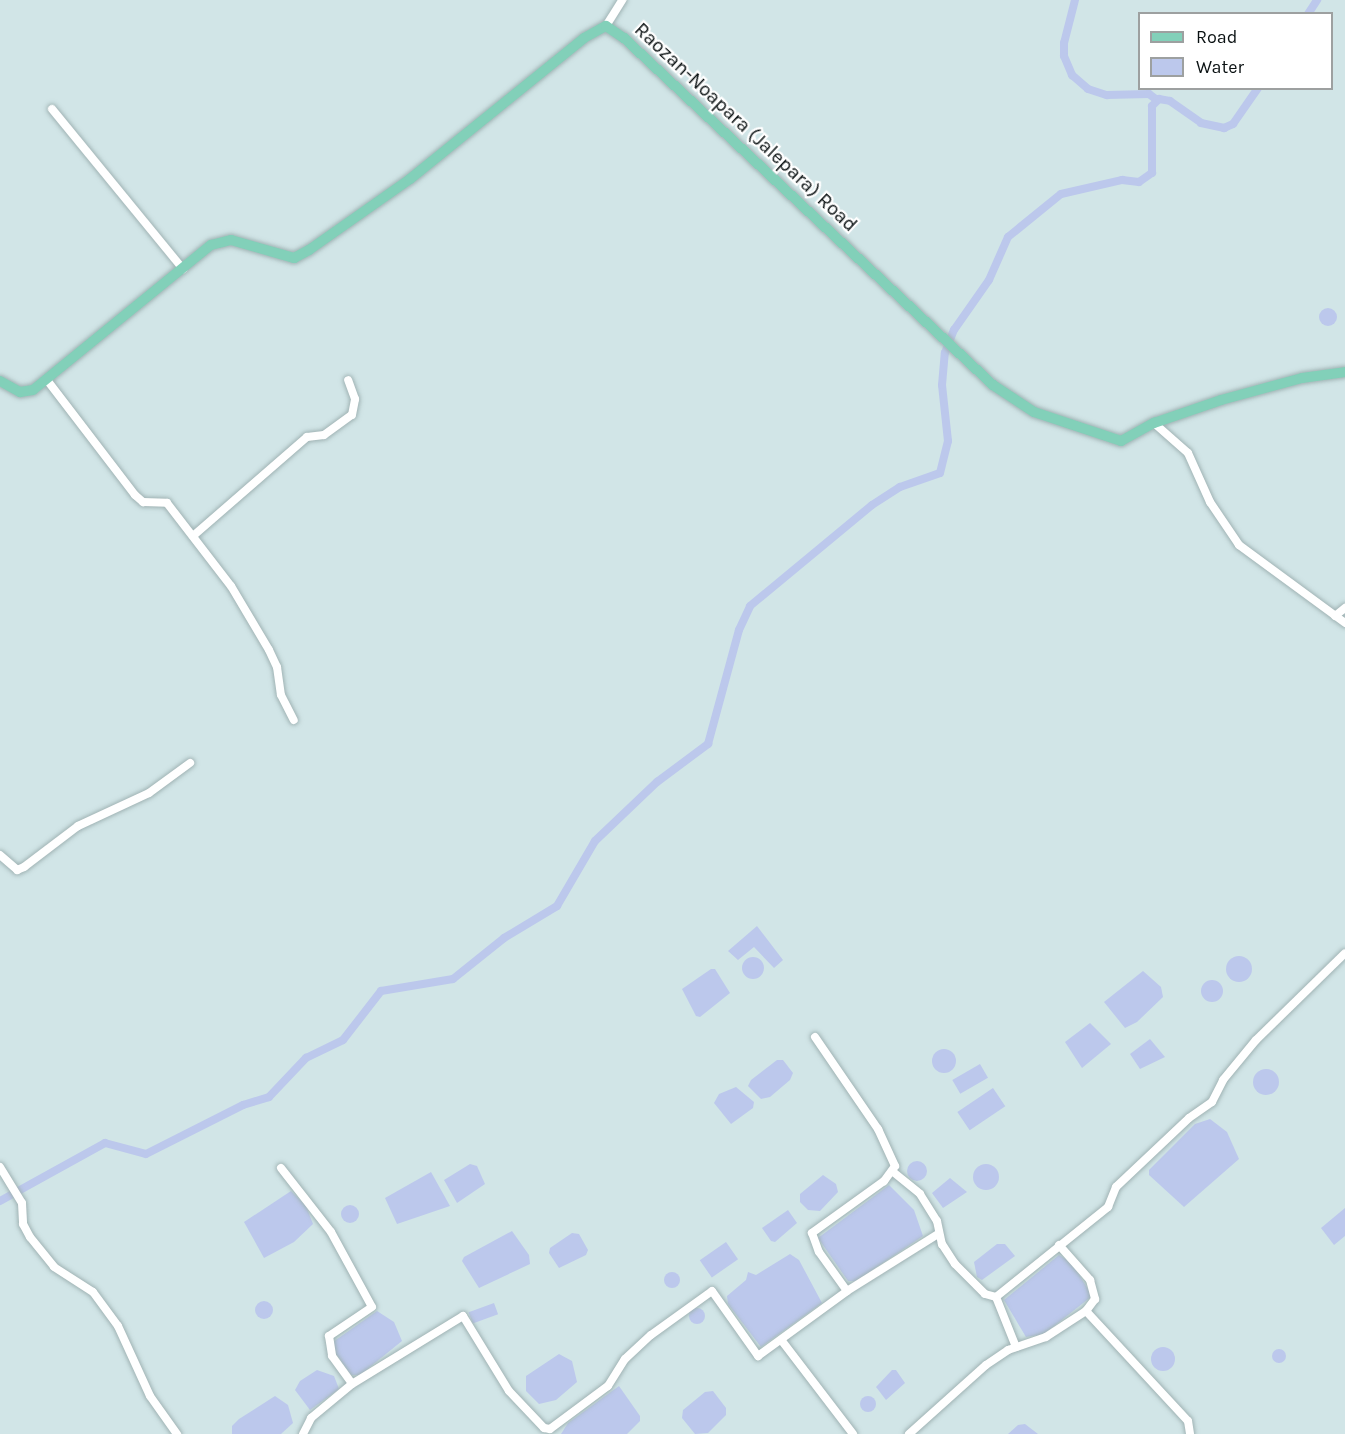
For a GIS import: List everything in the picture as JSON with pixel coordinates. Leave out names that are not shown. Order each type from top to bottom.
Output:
[{"type":"main road","name":"Raozan-Noapara (Jalepara) Road","points":[[0,381],[12,389],[27,392],[47,380],[211,245],[231,240],[294,258],[309,250],[410,179],[584,38],[606,26],[617,31],[730,141],[1006,396],[1035,412],[1115,440],[1128,440],[1154,423],[1221,400],[1302,378],[1345,372]]},
{"type":"street","points":[[606,26],[622,0]]},
{"type":"street","points":[[51,109],[183,269]]},
{"type":"street","points":[[47,380],[135,495],[143,502],[167,503],[250,612],[277,667],[281,695],[294,720]]},
{"type":"street","points":[[193,536],[307,437],[324,435],[352,415],[355,399],[348,380]]},
{"type":"street","points":[[1154,423],[1188,453],[1210,502],[1239,545],[1345,623]]},
{"type":"street","points":[[1335,616],[1345,608]]},
{"type":"street","points":[[0,855],[17,870],[24,867],[78,826],[149,793],[190,763]]},
{"type":"street","points":[[996,1297],[1108,1207],[1116,1187],[1189,1118],[1212,1102],[1223,1080],[1256,1040],[1345,953]]},
{"type":"street","points":[[814,1037],[892,1153],[892,1171]]},
{"type":"street","points":[[0,1167],[22,1203],[23,1224],[30,1237],[54,1267],[93,1292],[118,1326],[150,1395],[177,1434]]},
{"type":"street","points":[[281,1168],[331,1232],[372,1307],[329,1336],[332,1356],[352,1384]]},
{"type":"street","points":[[892,1171],[920,1194],[937,1221],[938,1234],[955,1264],[985,1294],[996,1297]]},
{"type":"street","points":[[847,1291],[819,1252],[812,1233],[892,1171]]},
{"type":"street","points":[[303,1434],[311,1418],[352,1384],[463,1316],[509,1391],[550,1429],[608,1386],[625,1359],[651,1335],[712,1291],[758,1356],[782,1341],[847,1291],[938,1234]]},
{"type":"street","points":[[909,1434],[986,1365],[1016,1347],[1046,1337],[1086,1311],[1095,1299],[1090,1280],[1059,1245]]},
{"type":"street","points":[[996,1297],[1016,1347]]},
{"type":"street","points":[[1086,1311],[1188,1421],[1190,1434]]},
{"type":"street","points":[[782,1341],[853,1434]]},
{"type":"water","points":[[1324,308],[1332,308],[1337,313],[1335,324],[1324,326],[1319,321],[1319,313]]},
{"type":"water","points":[[757,926],[783,960],[774,968],[754,947],[738,960],[728,951]]},
{"type":"water","points":[[1239,956],[1248,960],[1252,969],[1248,978],[1239,982],[1230,978],[1226,969],[1230,960]]},
{"type":"water","points":[[753,957],[761,960],[764,968],[761,976],[753,979],[745,976],[742,968],[745,960]]},
{"type":"water","points":[[711,969],[715,969],[730,993],[700,1017],[696,1016],[682,989]]},
{"type":"water","points":[[1143,971],[1161,987],[1163,997],[1137,1022],[1125,1028],[1104,1002]]},
{"type":"water","points":[[1212,980],[1220,983],[1223,991],[1220,999],[1212,1002],[1204,999],[1201,991],[1204,983]]},
{"type":"water","points":[[1090,1023],[1111,1044],[1082,1068],[1065,1042]]},
{"type":"water","points":[[1150,1039],[1165,1057],[1140,1069],[1130,1054]]},
{"type":"water","points":[[944,1049],[953,1052],[956,1061],[953,1070],[944,1073],[935,1070],[932,1061],[935,1052]]},
{"type":"water","points":[[777,1060],[783,1060],[793,1073],[790,1080],[770,1097],[761,1099],[748,1086],[751,1080]]},
{"type":"water","points":[[980,1064],[988,1078],[960,1094],[952,1080]]},
{"type":"water","points":[[1266,1069],[1275,1073],[1279,1082],[1275,1091],[1266,1095],[1257,1091],[1253,1082],[1257,1073]]},
{"type":"water","points":[[736,1087],[754,1102],[753,1108],[731,1124],[714,1103],[719,1094]]},
{"type":"water","points":[[993,1088],[1005,1106],[970,1130],[957,1112]]},
{"type":"water","points":[[1210,1119],[1227,1132],[1239,1159],[1184,1207],[1149,1175],[1149,1170],[1195,1124]]},
{"type":"water","points":[[917,1161],[924,1164],[927,1171],[924,1178],[917,1181],[910,1178],[907,1171],[910,1164]]},
{"type":"water","points":[[470,1164],[477,1166],[485,1184],[457,1203],[444,1180]]},
{"type":"water","points":[[986,1164],[995,1168],[999,1177],[995,1186],[986,1190],[977,1186],[973,1177],[977,1168]]},
{"type":"water","points":[[431,1172],[450,1206],[397,1224],[385,1198]]},
{"type":"water","points":[[823,1175],[836,1184],[838,1192],[820,1211],[808,1210],[800,1202],[800,1194]]},
{"type":"water","points":[[950,1178],[967,1192],[943,1208],[932,1193]]},
{"type":"water","points":[[889,1185],[914,1210],[923,1236],[856,1281],[848,1281],[818,1238]]},
{"type":"water","points":[[291,1191],[306,1206],[313,1224],[294,1242],[264,1258],[244,1222]]},
{"type":"water","points":[[350,1205],[356,1208],[359,1214],[356,1220],[350,1223],[344,1220],[341,1214],[344,1208]]},
{"type":"water","points":[[1345,1208],[1345,1236],[1334,1245],[1321,1228]]},
{"type":"water","points":[[788,1210],[797,1223],[775,1242],[771,1241],[762,1228]]},
{"type":"water","points":[[512,1231],[529,1255],[530,1264],[479,1288],[462,1261],[464,1257]]},
{"type":"water","points":[[572,1233],[579,1234],[588,1250],[586,1255],[559,1268],[549,1253],[550,1248]]},
{"type":"water","points":[[726,1242],[738,1259],[712,1278],[700,1260]]},
{"type":"water","points":[[997,1244],[1005,1244],[1015,1256],[982,1280],[977,1277],[974,1262]]},
{"type":"water","points":[[790,1254],[799,1260],[822,1303],[761,1347],[728,1304],[727,1296],[746,1280],[748,1272],[756,1275]]},
{"type":"water","points":[[1059,1255],[1072,1263],[1092,1296],[1044,1334],[1026,1337],[1004,1300]]},
{"type":"water","points":[[672,1272],[678,1274],[680,1280],[678,1286],[672,1288],[666,1286],[664,1280],[666,1274]]},
{"type":"water","points":[[264,1301],[272,1306],[273,1310],[268,1318],[264,1319],[256,1314],[255,1310],[260,1302]]},
{"type":"water","points":[[494,1303],[498,1314],[473,1324],[469,1312]]},
{"type":"water","points":[[697,1308],[705,1316],[697,1324],[689,1316]]},
{"type":"water","points":[[377,1311],[394,1322],[402,1341],[360,1375],[351,1375],[334,1351],[333,1342]]},
{"type":"water","points":[[1163,1347],[1172,1350],[1175,1359],[1172,1368],[1163,1371],[1154,1368],[1151,1359],[1154,1350]]},
{"type":"water","points":[[1276,1349],[1282,1349],[1286,1356],[1282,1363],[1276,1363],[1272,1359],[1272,1353]]},
{"type":"water","points":[[559,1354],[572,1361],[577,1382],[556,1400],[539,1404],[526,1391],[526,1376]]},
{"type":"water","points":[[317,1370],[334,1376],[339,1389],[310,1410],[295,1390],[300,1381]]},
{"type":"water","points":[[892,1370],[896,1370],[905,1383],[886,1400],[876,1387]]},
{"type":"water","points":[[619,1386],[640,1416],[640,1421],[627,1434],[561,1434],[568,1423]]},
{"type":"water","points":[[713,1391],[726,1408],[726,1415],[708,1433],[695,1434],[682,1418],[683,1410],[705,1392]]},
{"type":"water","points":[[275,1396],[288,1405],[293,1423],[281,1434],[232,1434],[232,1426],[239,1419]]},
{"type":"water","points":[[865,1396],[871,1396],[876,1404],[874,1410],[865,1412],[860,1407],[860,1401]]},
{"type":"water","points":[[1025,1424],[1038,1434],[1008,1434],[1018,1425]]},
{"type":"waterway","points":[[1075,0],[1064,43],[1064,56],[1072,75],[1088,89],[1107,95],[1149,94],[1157,100]]},
{"type":"waterway","points":[[1309,12],[1317,0]]},
{"type":"waterway","points":[[0,1201],[105,1143],[146,1154],[243,1105],[269,1097],[306,1058],[343,1040],[381,991],[453,979],[504,938],[557,906],[595,841],[657,782],[708,744],[739,630],[750,606],[872,505],[900,487],[940,473],[948,441],[942,385],[945,353],[954,330],[989,280],[1008,237],[1061,194],[1122,180],[1139,182],[1152,173],[1152,106],[1159,99],[1170,101],[1201,123],[1224,128],[1233,124],[1257,90]]}]
